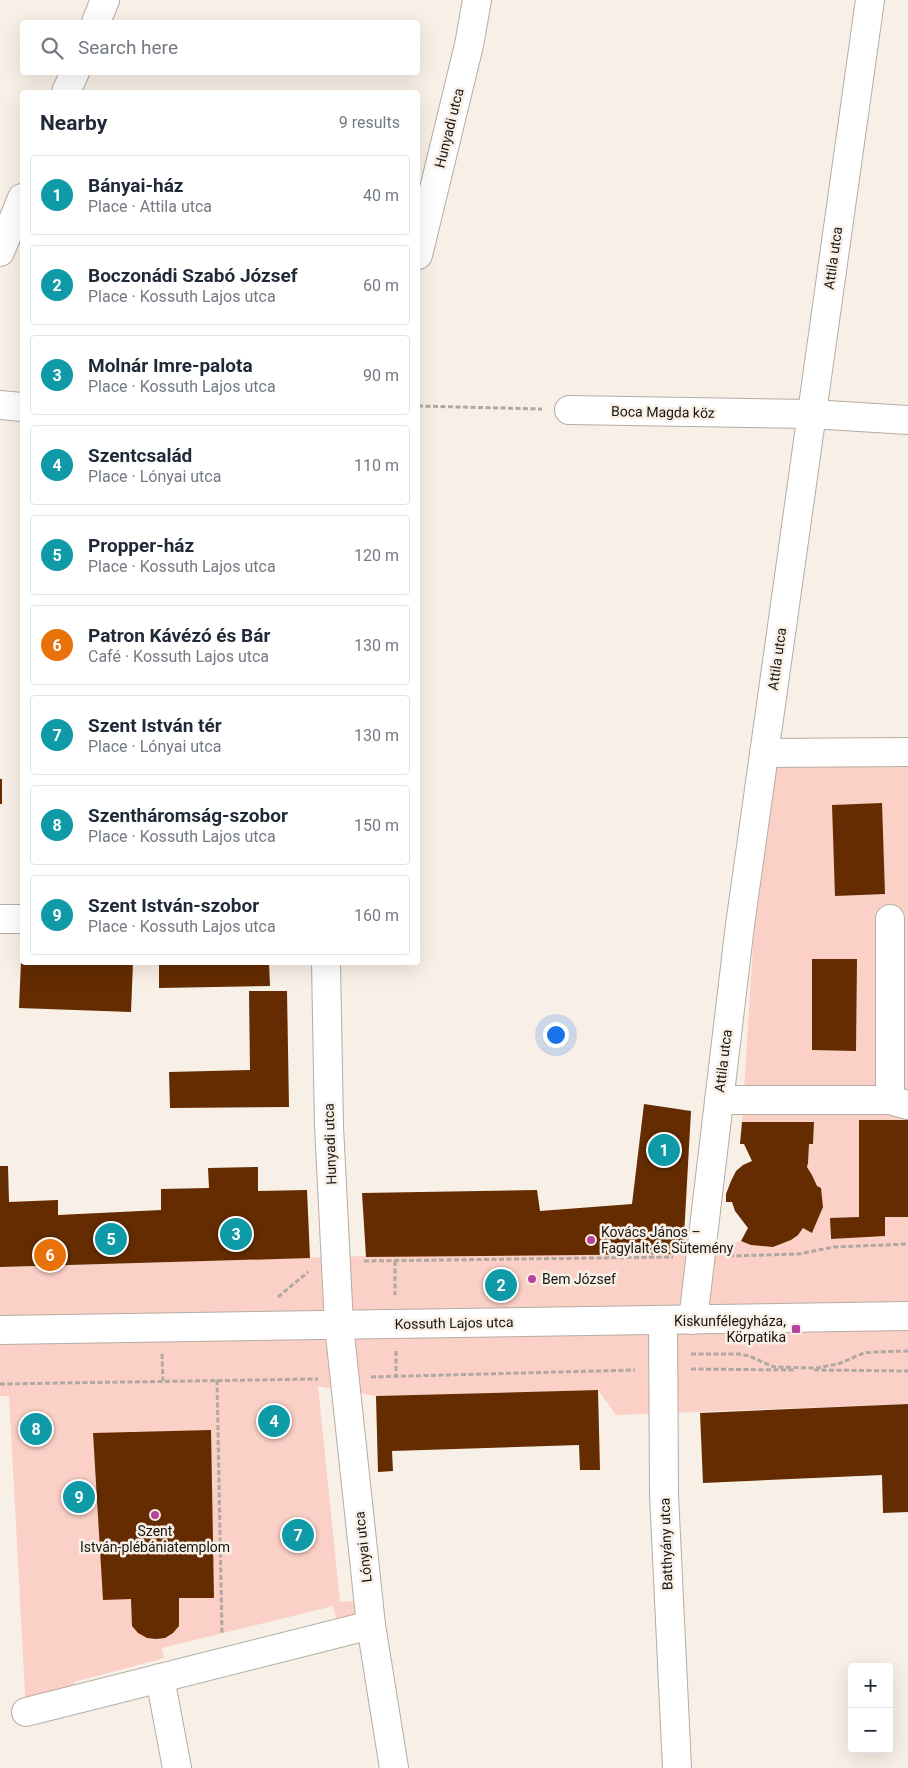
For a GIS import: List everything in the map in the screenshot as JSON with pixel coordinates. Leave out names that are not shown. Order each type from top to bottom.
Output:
[{"type":"street","points":[[97,20],[105,0]]},
{"type":"street","name":"Hunyadi utca","points":[[420,247],[469,45],[477,0]]},
{"type":"street","name":"Attila utca","points":[[693,1320],[740,925],[870,0]]},
{"type":"street","points":[[67,90],[74,75]]},
{"type":"street","points":[[0,252],[20,203]]},
{"type":"street","points":[[0,404],[20,407]]},
{"type":"street","name":"Boca Magda köz","points":[[569,410],[811,414],[908,420]]},
{"type":"street","points":[[764,754],[908,752]]},
{"type":"street","points":[[718,1100],[899,1103],[890,919]]},
{"type":"street","name":"Hunyadi utca","points":[[326,965],[328,1097],[339,1325]]},
{"type":"street","name":"Kossuth Lajos utca","points":[[0,1330],[908,1316]]},
{"type":"street","name":"Batthyány utca","points":[[663,1320],[664,1494],[677,1768]]},
{"type":"street","name":"Lónyai utca","points":[[339,1325],[371,1625],[394,1768]]},
{"type":"street","points":[[26,1712],[371,1625]]},
{"type":"street","points":[[160,1678],[177,1768]]},
{"type":"path","points":[[420,406],[569,410]]},
{"type":"path","points":[[269,1299],[278,1297],[300,1276],[315,1266],[335,1262],[800,1254],[834,1247],[908,1244]]},
{"type":"path","points":[[664,1362],[739,1354],[774,1367],[817,1368],[838,1364],[874,1352],[908,1351]]},
{"type":"path","points":[[664,1362],[908,1371]]},
{"type":"path","points":[[217,1380],[222,1634]]},
{"type":"shaded area","points":[[908,747],[908,1404],[616,1415],[598,1390],[376,1396],[318,1386],[340,1602],[368,1600],[369,1614],[337,1621],[333,1606],[162,1648],[164,1658],[74,1682],[78,1698],[26,1711],[9,1396],[0,1396],[0,1267],[365,1256],[683,1254],[741,1241],[751,1245],[773,1247],[791,1240],[803,1228],[812,1233],[823,1207],[821,1188],[817,1186],[807,1167],[809,1144],[813,1143],[814,1122],[742,1122],[765,752]],"holes":[[[885,1217],[885,1236],[830,1239],[831,1218]]]},
{"type":"building","points":[[0,779],[2,779],[2,804],[0,804]]},
{"type":"building","points":[[882,803],[885,894],[835,896],[832,805]]},
{"type":"building","points":[[812,959],[857,959],[856,1051],[812,1050]]},
{"type":"building","points":[[21,965],[133,965],[131,1012],[19,1008]]},
{"type":"building","points":[[159,965],[269,965],[270,986],[159,988]]},
{"type":"building","points":[[249,991],[287,991],[289,1107],[170,1108],[169,1072],[250,1070]]},
{"type":"building","points":[[644,1104],[691,1111],[683,1254],[366,1257],[362,1193],[537,1190],[540,1211],[632,1204]]},
{"type":"building","points":[[859,1120],[908,1120],[908,1217],[885,1217],[885,1236],[831,1239],[830,1218],[859,1217]]},
{"type":"building","points":[[742,1122],[814,1122],[813,1144],[809,1144],[807,1167],[817,1186],[821,1188],[823,1207],[812,1233],[803,1228],[791,1240],[773,1247],[751,1245],[741,1241],[748,1228],[735,1211],[732,1202],[726,1202],[726,1194],[736,1171],[752,1161],[744,1144],[740,1144]]},
{"type":"building","points":[[0,1166],[8,1166],[9,1202],[58,1200],[58,1215],[161,1210],[161,1189],[209,1188],[208,1168],[258,1167],[258,1191],[307,1190],[310,1258],[0,1267]]},
{"type":"building","points":[[598,1390],[600,1470],[580,1470],[579,1445],[392,1451],[393,1471],[378,1472],[376,1396]]},
{"type":"building","points":[[908,1404],[908,1512],[883,1513],[882,1475],[703,1483],[700,1413]]},
{"type":"building","name":"Szent István-plébániatemplom","points":[[211,1430],[214,1598],[179,1598],[179,1626],[165,1638],[147,1638],[138,1633],[132,1626],[131,1599],[103,1600],[93,1433]]},
{"type":"place","name":"Bányai-ház","points":[[664,1150]]},
{"type":"place","name":"Molnár Imre-palota","points":[[236,1234]]},
{"type":"place","name":"Propper-ház","points":[[111,1239]]},
{"type":"place","name":"Kovács János – Fagylalt és Sütemény","points":[[591,1240]]},
{"type":"place","name":"Patron Kávézó és Bár","points":[[50,1255]]},
{"type":"place","name":"Bem József","points":[[532,1279]]},
{"type":"place","name":"Boczonádi Szabó József","points":[[501,1285]]},
{"type":"place","name":"Kiskunfélegyháza, Körpatika","points":[[796,1329]]},
{"type":"place","name":"Szentcsalád","points":[[274,1421]]},
{"type":"place","name":"Szentháromság-szobor","points":[[36,1429]]},
{"type":"place","name":"Szent István-szobor","points":[[79,1497]]},
{"type":"place","name":"Szent István-plébániatemplom","points":[[155,1515]]},
{"type":"place","name":"Szent István tér","points":[[298,1535]]}]
